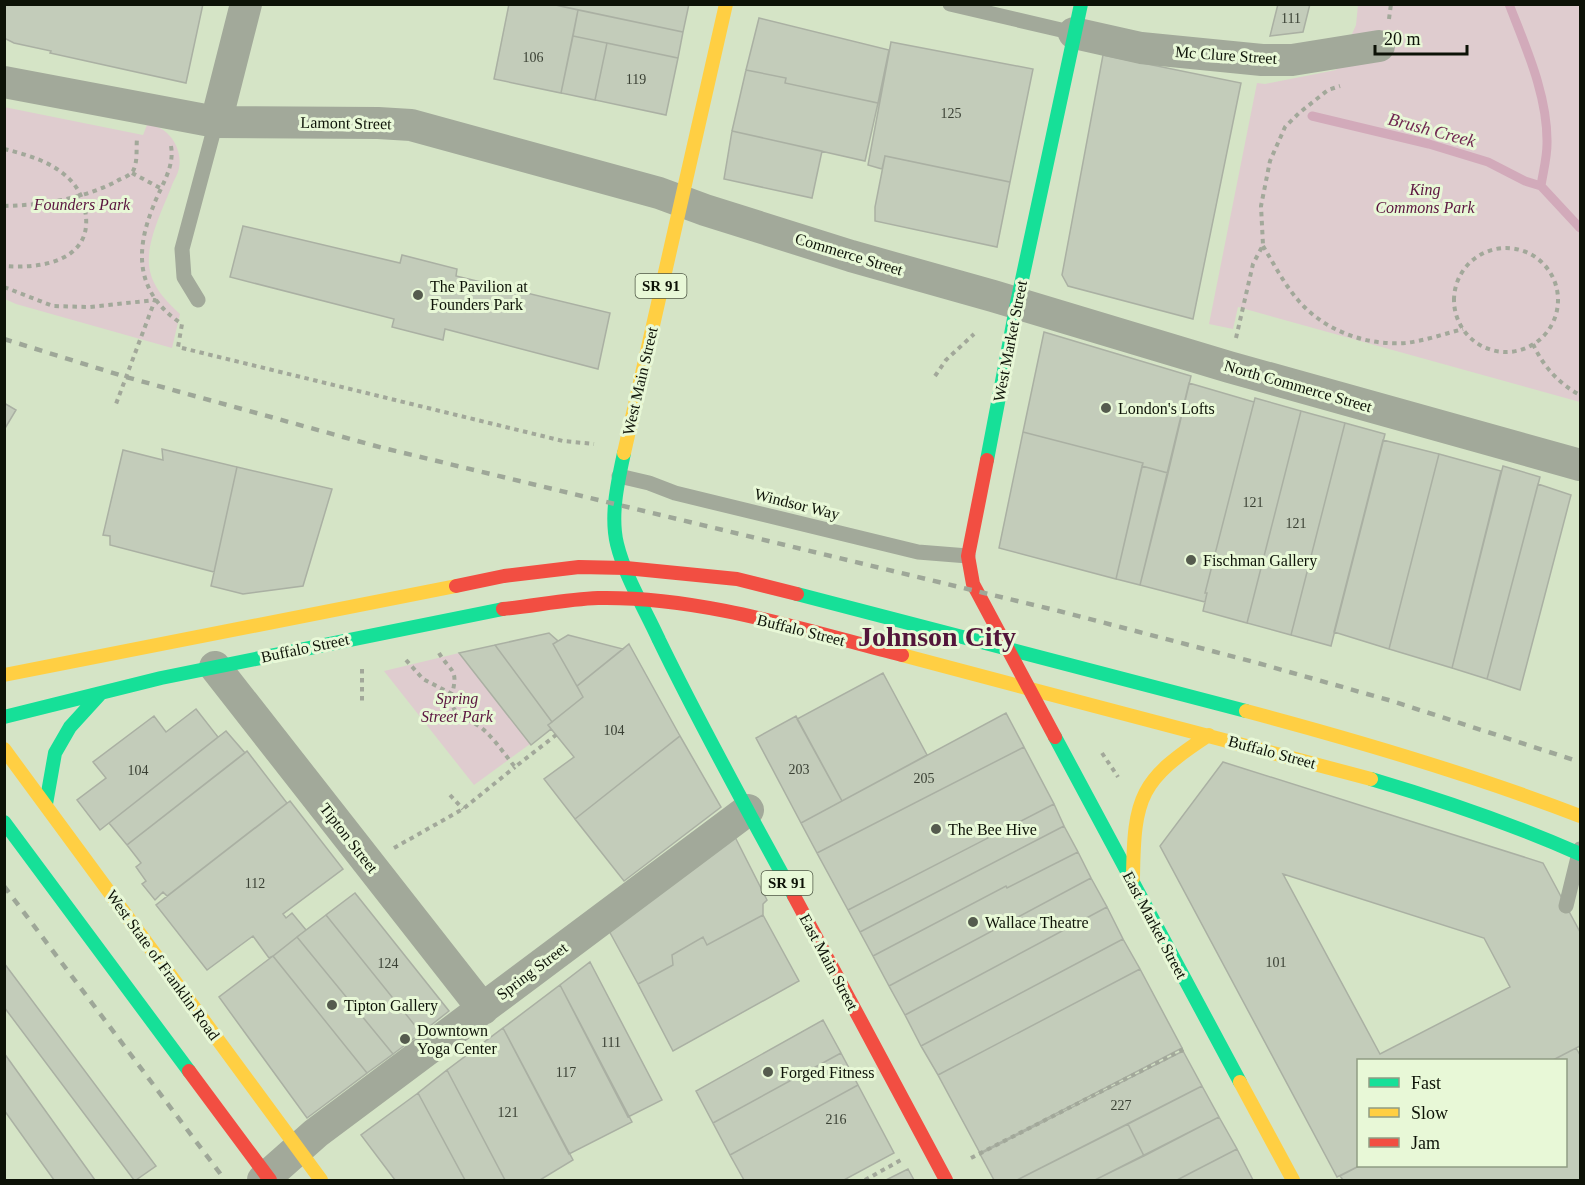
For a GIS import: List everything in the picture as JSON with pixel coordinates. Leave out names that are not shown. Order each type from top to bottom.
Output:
[{"type":"main road","name":"West Main Street","points":[[632,583],[614,533],[619,476],[726,4]]},
{"type":"main road","name":"West Market Street","points":[[1018,669],[973,584],[968,556],[1017,303],[1078,19]]},
{"type":"main road","name":"Buffalo Street","points":[[4,675],[483,579],[579,567],[626,568],[737,579],[1007,649],[1306,727],[1434,764],[1581,816]]},
{"type":"main road","name":"East Main Street","points":[[632,583],[679,681],[946,1180]]},
{"type":"main road","name":"Buffalo Street","points":[[4,717],[215,667],[502,609],[605,597],[639,599],[691,605],[755,618],[1333,768],[1441,800],[1580,852]]},
{"type":"main road","name":"East Market Street","points":[[1018,669],[1293,1180]]},
{"type":"main road","points":[[46,804],[55,753],[70,727],[101,693]]},
{"type":"main road","points":[[1133,883],[1133,830],[1137,808],[1146,787],[1166,764],[1209,735]]},
{"type":"main road","name":"West State of Franklin Road","points":[[4,749],[46,804],[276,1170]]},
{"type":"main road","name":"West State of Franklin Road","points":[[4,822],[276,1170],[321,1180]]},
{"type":"street","points":[[216,122],[246,4]]},
{"type":"street","name":"Mc Clure Street","points":[[1078,19],[1141,48],[1244,59],[1292,60],[1378,46]]},
{"type":"street","name":"Lamont Street","points":[[4,82],[216,122],[411,125],[660,193],[681,202]]},
{"type":"street","name":"Commerce Street","points":[[681,202],[851,256],[1017,303]]},
{"type":"street","name":"North Commerce Street","points":[[1017,303],[1229,367],[1581,465]]},
{"type":"street","name":"Tipton Street","points":[[215,667],[483,1009]]},
{"type":"street","name":"Spring Street","points":[[276,1170],[316,1133],[748,810]]},
{"type":"lane","points":[[950,4],[1078,19]]},
{"type":"lane","points":[[198,300],[184,277],[182,249],[216,122]]},
{"type":"lane","name":"Windsor Way","points":[[619,476],[649,483],[675,493],[918,552],[968,556]]},
{"type":"lane","points":[[1566,906],[1580,852]]},
{"type":"path","points":[[1378,46],[1387,25],[1391,4]]},
{"type":"path","points":[[1347,81],[1328,90],[1299,113],[1286,127],[1270,161],[1264,185],[1261,207],[1263,245],[1298,301],[1329,327],[1344,334],[1382,342],[1404,343],[1463,329]]},
{"type":"path","points":[[4,206],[52,203],[102,188],[132,173],[137,138],[143,139]]},
{"type":"path","points":[[166,143],[172,147],[172,159],[143,237],[141,263],[145,282],[155,300],[171,317],[182,324],[178,347],[563,441],[604,444]]},
{"type":"path","points":[[4,148],[55,168],[75,185],[85,207],[86,223],[81,242],[75,250],[54,262],[27,267],[4,266]]},
{"type":"path","points":[[132,173],[162,189]]},
{"type":"path","points":[[1229,367],[1253,264],[1263,245]]},
{"type":"path","points":[[1512,248],[1528,253],[1542,262],[1552,276],[1558,292],[1557,310],[1551,326],[1540,340],[1533,344],[1524,349],[1508,352],[1490,350],[1475,342],[1463,329],[1456,314],[1454,297],[1458,280],[1467,266],[1480,255],[1495,249],[1512,248]]},
{"type":"path","points":[[4,287],[53,306],[90,307],[155,300]]},
{"type":"path","points":[[116,404],[155,300]]},
{"type":"path","points":[[935,376],[946,360],[974,334]]},
{"type":"path","points":[[1533,344],[1540,359],[1553,374],[1571,390],[1581,395]]},
{"type":"path","points":[[423,624],[441,657],[451,667],[456,679],[450,702],[454,709],[462,717],[483,729],[515,767]]},
{"type":"path","points":[[393,630],[407,662],[423,679],[452,694]]},
{"type":"path","points":[[369,863],[463,809],[556,735]]},
{"type":"path","points":[[450,795],[463,809]]},
{"type":"path","points":[[971,1158],[1186,1048]]},
{"type":"path","points":[[865,1180],[905,1158]]},
{"type":"shaded area","points":[[5,5],[1580,5],[1580,1180],[5,1180]]},
{"type":"green space","name":"King Commons Park","points":[[1358,5],[1580,5],[1580,402],[1238,307],[1233,329],[1209,324],[1257,83],[1265,84],[1336,70],[1356,25]]},
{"type":"green space","name":"Founders Park","points":[[4,107],[143,135],[147,125],[155,126],[172,139],[179,153],[179,168],[153,235],[149,265],[156,286],[180,314],[172,348],[5,299]]},
{"type":"green space","name":"Spring Street Park","points":[[459,653],[530,744],[474,785],[384,671]]},
{"type":"building","points":[[4,4],[203,4],[186,83],[14,43],[4,38]]},
{"type":"building","points":[[509,4],[551,4],[578,10],[561,93],[494,79]]},
{"type":"building","points":[[551,4],[689,4],[683,32]]},
{"type":"building","points":[[1278,4],[1310,4],[1303,32],[1270,36]]},
{"type":"building","points":[[578,10],[683,32],[678,58],[573,36]]},
{"type":"building","points":[[759,18],[889,50],[878,103],[785,83],[786,78],[746,70]]},
{"type":"building","points":[[573,36],[607,43],[595,100],[561,93]]},
{"type":"building","points":[[891,42],[1033,69],[1010,182],[885,156],[882,169],[868,165]]},
{"type":"building","points":[[607,43],[678,58],[666,115],[595,100]]},
{"type":"building","points":[[1103,55],[1241,83],[1193,319],[1068,286],[1062,275]]},
{"type":"building","points":[[746,70],[786,78],[785,83],[878,103],[865,161],[732,131]]},
{"type":"building","points":[[732,131],[822,151],[812,198],[724,179]]},
{"type":"building","points":[[885,156],[1010,182],[997,247],[875,221],[875,207]]},
{"type":"building","name":"The Pavilion at Founders Park","points":[[243,226],[400,263],[402,255],[457,269],[456,276],[610,313],[598,369],[445,329],[443,340],[392,327],[394,319],[230,277]]},
{"type":"building","name":"London's Lofts","points":[[1044,332],[1191,376],[1168,473],[1142,466],[1143,463],[1023,432]]},
{"type":"building","points":[[1189,383],[1254,402],[1205,593],[1207,593],[1205,602],[1140,585]]},
{"type":"building","points":[[1255,398],[1301,411],[1247,623],[1203,611],[1207,593],[1205,593]]},
{"type":"building","points":[[4,403],[16,410],[4,430]]},
{"type":"building","points":[[1301,411],[1345,423],[1291,635],[1247,623]]},
{"type":"building","points":[[1345,423],[1385,434],[1331,646],[1291,635]]},
{"type":"building","points":[[1023,432],[1143,463],[1116,579],[999,548]]},
{"type":"building","points":[[1383,440],[1439,454],[1389,649],[1334,632]]},
{"type":"building","points":[[162,449],[237,467],[214,572],[110,545],[110,536],[103,535],[123,450],[163,460]]},
{"type":"building","points":[[1439,454],[1501,471],[1452,668],[1389,649]]},
{"type":"building","points":[[1142,466],[1168,473],[1140,585],[1116,579]]},
{"type":"building","points":[[1503,466],[1540,477],[1487,679],[1452,668]]},
{"type":"building","points":[[237,467],[332,489],[303,586],[243,594],[211,586]]},
{"type":"building","points":[[1538,484],[1571,495],[1520,690],[1487,679]]},
{"type":"building","points":[[549,633],[558,641],[553,644],[583,697],[552,722],[495,645]]},
{"type":"building","points":[[568,635],[623,649],[577,686],[553,644]]},
{"type":"building","points":[[629,644],[680,736],[575,819],[544,779],[574,757],[548,725],[583,697],[577,686]]},
{"type":"building","points":[[495,645],[552,722],[548,725],[551,729],[531,745],[459,653]]},
{"type":"building","points":[[883,673],[927,755],[842,801],[797,719]]},
{"type":"building","points":[[196,709],[218,737],[100,830],[77,800],[106,778],[93,762],[154,716],[166,732]]},
{"type":"building","points":[[1006,713],[1024,747],[817,853],[801,823]]},
{"type":"building","points":[[796,716],[842,801],[801,823],[756,738]]},
{"type":"building","points":[[226,731],[245,753],[127,845],[109,823]]},
{"type":"building","points":[[680,736],[721,807],[624,881],[575,819]]},
{"type":"building","name":"The Bee Hive","points":[[1024,747],[1054,804],[848,910],[817,853]]},
{"type":"building","points":[[247,751],[287,803],[167,896],[163,892],[155,900],[142,884],[146,881],[136,867],[141,863],[127,845]]},
{"type":"building","points":[[1223,762],[1543,863],[1580,932],[1580,1046],[1555,1059],[1357,1059],[1357,1167],[1337,1177],[1160,846]],"holes":[[[1283,874],[1484,938],[1510,987],[1380,1054]]]},
{"type":"building","points":[[290,801],[343,869],[283,914],[286,918],[292,913],[306,930],[273,956],[269,958],[253,936],[207,970],[156,905]]},
{"type":"building","points":[[1054,804],[1064,826],[860,932],[848,910]]},
{"type":"building","points":[[1064,826],[1078,852],[1007,888],[1006,886],[873,956],[860,932]]},
{"type":"building","points":[[734,835],[767,900],[763,904],[763,915],[707,945],[703,937],[672,955],[673,965],[638,984],[608,929]]},
{"type":"building","name":"Wallace Theatre","points":[[1078,852],[1091,878],[889,986],[873,956],[1006,886],[1007,888]]},
{"type":"building","points":[[1091,878],[1107,907],[905,1015],[889,986]]},
{"type":"building","points":[[355,893],[449,1011],[421,1033],[326,915]]},
{"type":"building","points":[[1107,907],[1123,939],[921,1046],[905,1015]]},
{"type":"building","points":[[326,915],[421,1033],[393,1054],[297,937]]},
{"type":"building","points":[[763,915],[799,981],[673,1051],[638,984],[673,965],[672,955],[703,937],[707,945]]},
{"type":"building","name":"Tipton Gallery","points":[[297,937],[393,1054],[367,1073],[273,956]]},
{"type":"building","points":[[1123,939],[1140,969],[938,1075],[921,1046]]},
{"type":"building","points":[[273,956],[367,1073],[307,1118],[219,997]]},
{"type":"building","points":[[590,962],[662,1100],[628,1117],[560,985]]},
{"type":"building","points":[[4,963],[156,1166],[136,1180],[4,1007]]},
{"type":"building","points":[[1140,969],[1182,1048],[980,1153],[938,1075]]},
{"type":"building","points":[[560,985],[632,1122],[569,1154],[503,1028]]},
{"type":"building","name":"Forged Fitness","points":[[823,1020],[841,1053],[713,1123],[696,1091]]},
{"type":"building","points":[[503,1028],[573,1160],[540,1180],[505,1180],[447,1070]]},
{"type":"building","points":[[1576,1048],[1580,1055],[1580,1180],[1343,1180],[1340,1176],[1357,1167],[1567,1167],[1567,1059],[1555,1059]]},
{"type":"building","points":[[1183,1051],[1202,1086],[1017,1180],[994,1180],[980,1154]]},
{"type":"building","points":[[4,1053],[95,1180],[54,1180],[4,1110]]},
{"type":"building","points":[[841,1053],[858,1085],[730,1155],[713,1123]]},
{"type":"building","points":[[447,1070],[505,1180],[465,1180],[418,1093]]},
{"type":"building","points":[[858,1085],[894,1153],[844,1180],[744,1180],[730,1155]]},
{"type":"building","points":[[1202,1086],[1219,1117],[1144,1156],[1128,1124]]},
{"type":"building","points":[[418,1093],[465,1180],[395,1180],[361,1135]]},
{"type":"building","points":[[1219,1117],[1237,1149],[1177,1180],[1095,1180]]},
{"type":"building","points":[[1128,1124],[1144,1156],[1095,1180],[1017,1180]]},
{"type":"building","points":[[1237,1149],[1253,1180],[1177,1180]]},
{"type":"building","points":[[908,1169],[914,1180],[886,1180]]},
{"type":"waterway","name":"Brush Creek","points":[[1509,4],[1535,72],[1544,108],[1547,149],[1541,186]]},
{"type":"waterway","name":"Brush Creek","points":[[1312,116],[1429,144],[1488,162],[1525,181],[1541,186],[1580,228]]},
{"type":"railway","points":[[4,339],[126,377],[383,448],[1059,611],[1254,662],[1392,701],[1580,762]]},
{"type":"railway","points":[[4,886],[225,1180]]},
{"type":"traffic: fast","points":[[987,460],[1017,303],[1081,4]]},
{"type":"traffic: fast","points":[[624,453],[614,521],[617,544],[625,569],[691,705],[794,896]]},
{"type":"traffic: fast","points":[[797,594],[1246,711]]},
{"type":"traffic: fast","points":[[4,717],[161,678],[503,609]]},
{"type":"traffic: fast","points":[[46,804],[55,753],[70,727],[101,693]]},
{"type":"traffic: fast","points":[[1055,737],[1240,1082]]},
{"type":"traffic: fast","points":[[1371,779],[1477,813],[1580,854]]},
{"type":"traffic: fast","points":[[4,822],[189,1071]]},
{"type":"traffic: slow","points":[[624,453],[726,4]]},
{"type":"traffic: slow","points":[[4,675],[456,586]]},
{"type":"traffic: slow","points":[[902,655],[1371,779]]},
{"type":"traffic: slow","points":[[1246,711],[1414,759],[1580,816]]},
{"type":"traffic: slow","points":[[1133,878],[1136,827],[1139,809],[1146,793],[1155,778],[1168,765],[1209,735]]},
{"type":"traffic: slow","points":[[4,749],[321,1180]]},
{"type":"traffic: slow","points":[[1240,1082],[1293,1180]]},
{"type":"traffic: jam","points":[[987,460],[968,556],[973,584],[1055,737]]},
{"type":"traffic: jam","points":[[456,586],[504,576],[579,567],[626,568],[737,579],[797,594]]},
{"type":"traffic: jam","points":[[503,609],[598,598],[675,603],[752,616],[902,655]]},
{"type":"traffic: jam","points":[[794,896],[946,1180]]},
{"type":"traffic: jam","points":[[189,1071],[270,1180]]},
{"type":"place","name":"The Pavilion at Founders Park","points":[[418,295]]},
{"type":"place","name":"London's Lofts","points":[[1106,408]]},
{"type":"place","name":"Fischman Gallery","points":[[1191,560]]},
{"type":"place","name":"The Bee Hive","points":[[936,829]]},
{"type":"place","name":"Wallace Theatre","points":[[973,922]]},
{"type":"place","name":"Tipton Gallery","points":[[332,1005]]},
{"type":"place","name":"Downtown Yoga Center","points":[[405,1039]]},
{"type":"place","name":"Forged Fitness","points":[[768,1072]]},
{"type":"district","name":"Johnson City","points":[[937,636]]}]
